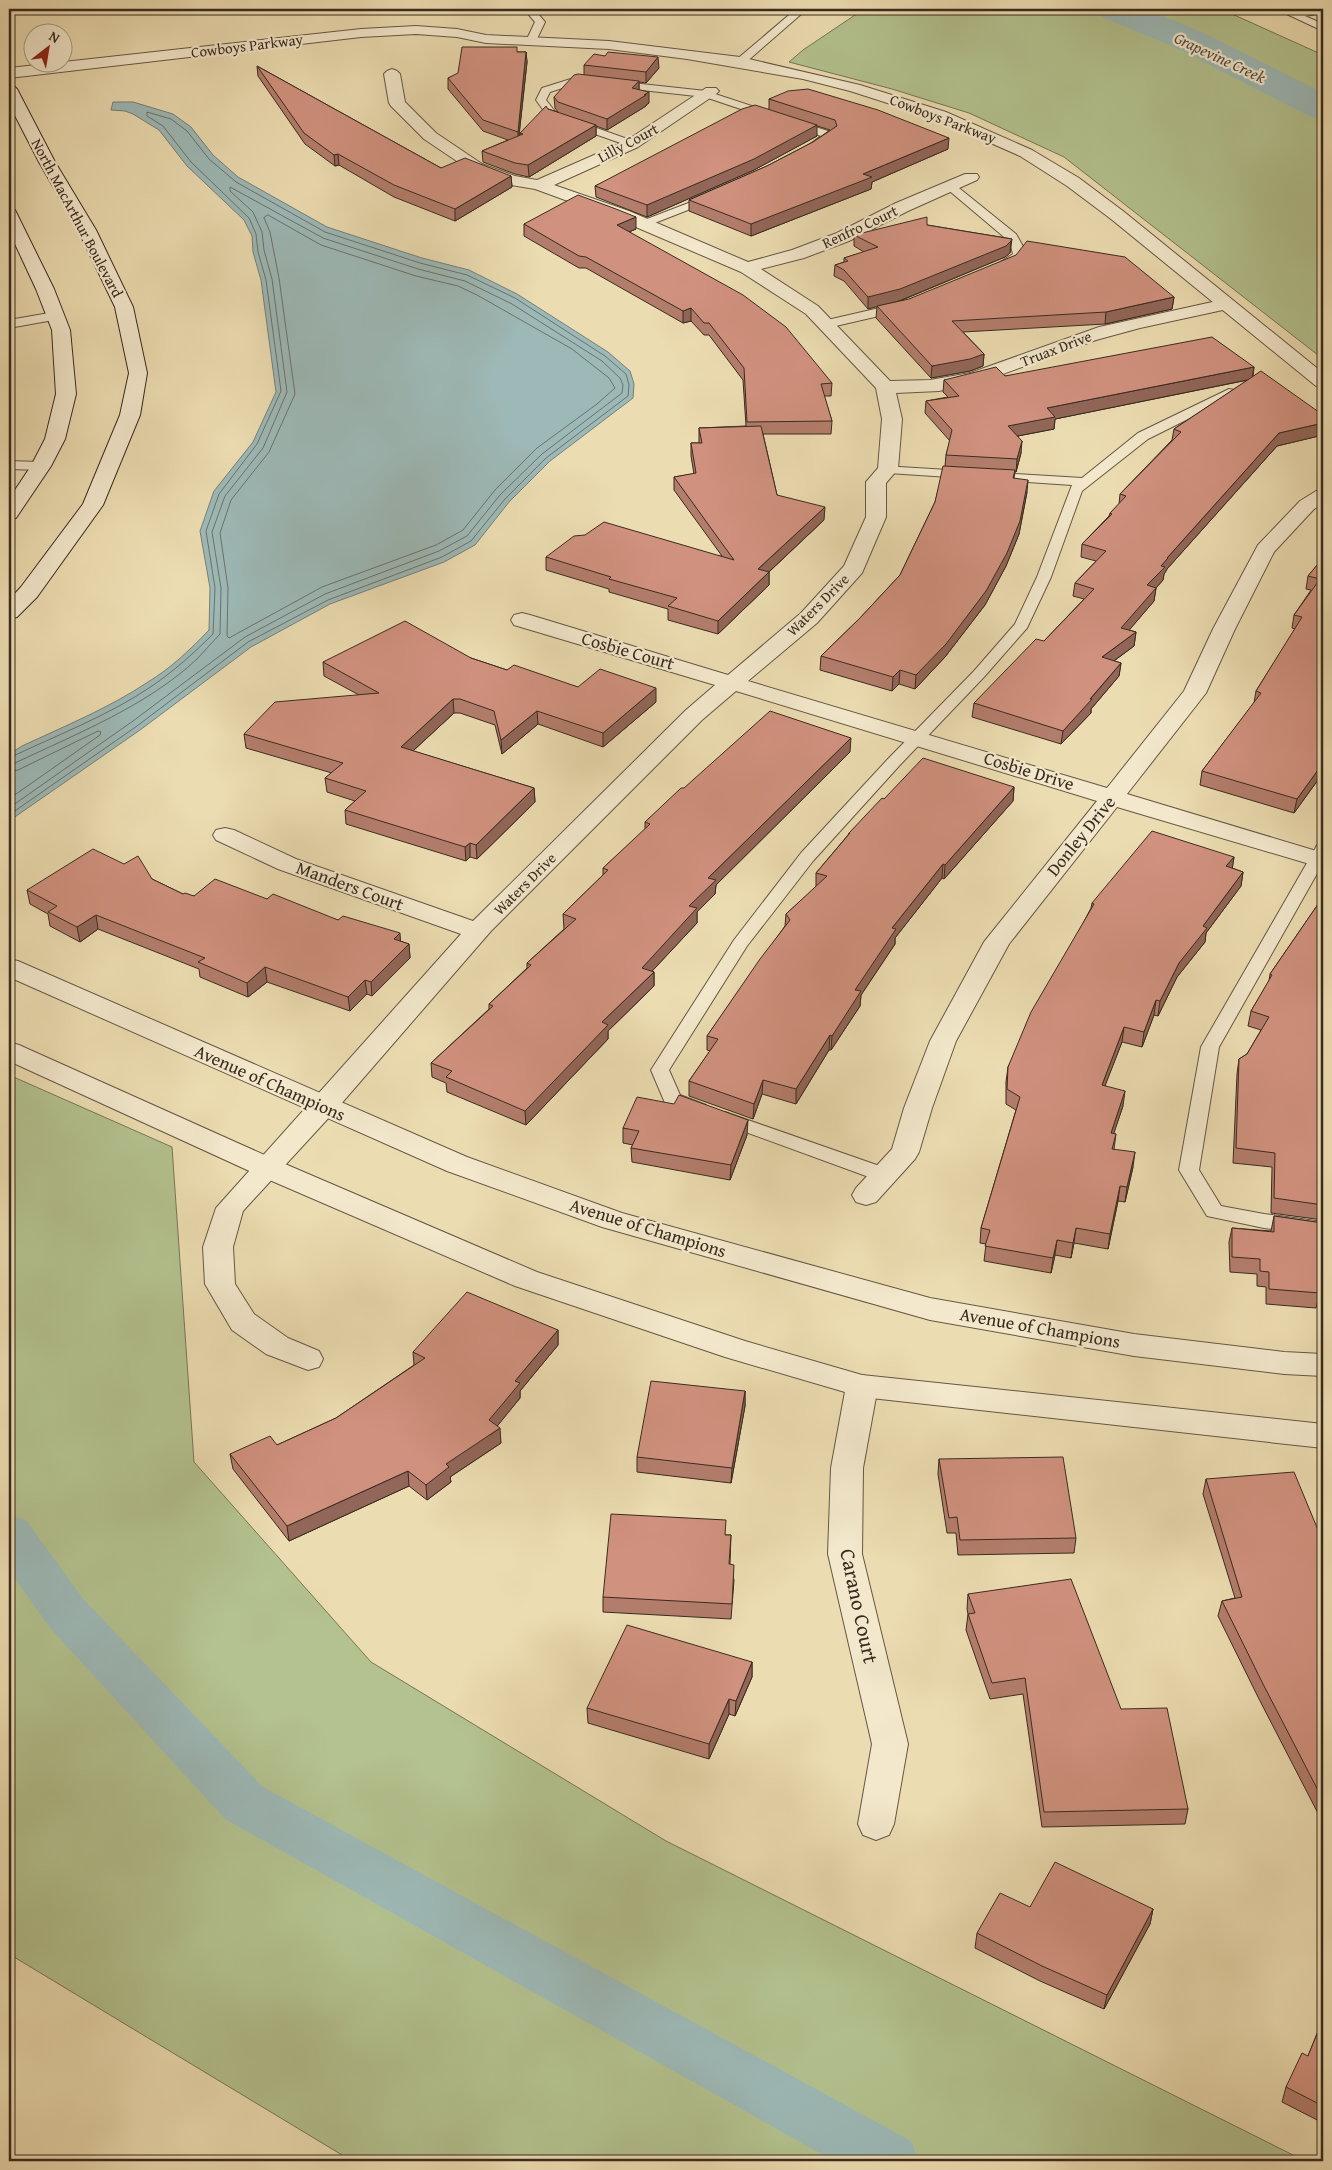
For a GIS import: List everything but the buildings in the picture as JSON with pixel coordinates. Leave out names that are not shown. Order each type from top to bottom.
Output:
[{"type":"street","name":"Cowboys Parkway","points":[[9,73],[361,33],[416,30],[457,33],[486,39]]},
{"type":"street","name":"Cowboys Parkway","points":[[414,45],[486,39],[531,40],[609,46],[740,62],[829,82],[902,102],[979,131],[1026,153],[1073,182],[1118,215],[1323,382]]},
{"type":"street","name":"Cowboys Parkway","points":[[143,73],[348,49]]},
{"type":"street","points":[[392,74],[397,103],[409,117],[430,136],[476,167],[512,180],[539,186],[643,224],[747,268],[800,300],[827,324],[886,387]]},
{"type":"street","points":[[65,82],[113,76]]},
{"type":"street","name":"North MacArthur Boulevard","points":[[9,612],[29,592],[93,506],[130,415],[138,373],[124,307],[87,230],[47,162],[15,88]]},
{"type":"street","name":"Lilly Court","points":[[539,186],[632,144],[677,116],[709,93]]},
{"type":"street","name":"Renfro Court","points":[[747,268],[792,256],[843,237],[971,177]]},
{"type":"street","points":[[9,214],[45,289],[60,330],[66,394],[54,439],[41,466],[9,514]]},
{"type":"street","name":"Truax Drive","points":[[886,387],[958,382],[1004,369],[1089,336],[1226,304]]},
{"type":"street","name":"Waters Drive","points":[[308,1358],[277,1346],[243,1322],[220,1284],[218,1247],[230,1208],[324,1106],[478,931],[694,715],[809,618],[854,568],[876,517],[876,482],[888,469],[892,419],[886,387]]},
{"type":"street","name":"Donley Drive","points":[[866,1195],[905,1152],[918,1108],[943,1041],[997,942],[1063,856],[1195,693],[1224,629],[1265,549],[1307,504],[1323,496]]},
{"type":"street","name":"Cosbie Court","points":[[522,620],[734,682]]},
{"type":"street","name":"Cosbie Drive","points":[[734,682],[1113,796],[1321,856]]},
{"type":"street","name":"Manders Court","points":[[225,835],[288,864],[478,931]]},
{"type":"street","name":"Avenue of Champions","points":[[9,968],[457,1164],[612,1220],[930,1308],[1134,1345],[1284,1363],[1323,1365]]},
{"type":"street","points":[[9,1051],[268,1168],[526,1279],[736,1349],[862,1386],[1323,1436]]},
{"type":"street","name":"Carano Court","points":[[862,1386],[847,1468],[845,1554],[890,1744],[876,1824]]},
{"type":"lane","points":[[740,62],[802,9]]},
{"type":"lane","points":[[1281,9],[1323,28]]},
{"type":"lane","points":[[1294,15],[1323,10]]},
{"type":"lane","points":[[531,40],[540,22],[535,11]]},
{"type":"lane","points":[[632,144],[553,116],[542,100],[546,90],[577,80],[709,93],[830,135],[803,152]]},
{"type":"lane","points":[[950,186],[1012,236],[1019,244],[1018,257],[993,269]]},
{"type":"lane","points":[[643,224],[720,194]]},
{"type":"lane","points":[[827,324],[873,315],[914,302]]},
{"type":"lane","points":[[9,324],[55,316]]},
{"type":"lane","points":[[884,1175],[672,1099],[660,1070],[740,944],[807,857],[979,674],[1022,625],[1044,577],[1076,489],[1143,436],[1229,393]]},
{"type":"lane","points":[[9,465],[41,466]]},
{"type":"lane","points":[[888,469],[1084,482]]},
{"type":"lane","points":[[1321,856],[1210,1048],[1189,1170],[1214,1211],[1264,1221],[1323,1229]]},
{"type":"green space","points":[[864,9],[1221,9],[1323,55],[1323,359],[1064,157],[969,113],[892,89],[789,62],[803,50]]},
{"type":"green space","points":[[9,1075],[172,1147],[194,1462],[371,1662],[666,1841],[1305,2161],[352,2161],[9,1954]]},
{"type":"water","points":[[113,102],[133,102],[173,114],[191,127],[213,155],[238,177],[327,227],[422,258],[469,270],[517,294],[608,352],[630,371],[634,384],[633,398],[550,461],[509,502],[475,545],[444,562],[330,604],[251,647],[140,730],[9,821],[9,754],[102,708],[156,677],[188,651],[209,630],[210,588],[200,531],[214,491],[253,442],[276,392],[261,280],[253,252],[252,236],[244,220],[187,166],[159,130],[133,114],[125,111],[111,110]]},
{"type":"waterway","name":"Grapevine Creek","points":[[1115,9],[1195,43],[1323,108]]},
{"type":"waterway","points":[[9,1533],[67,1614],[244,1803],[890,2161]]}]
